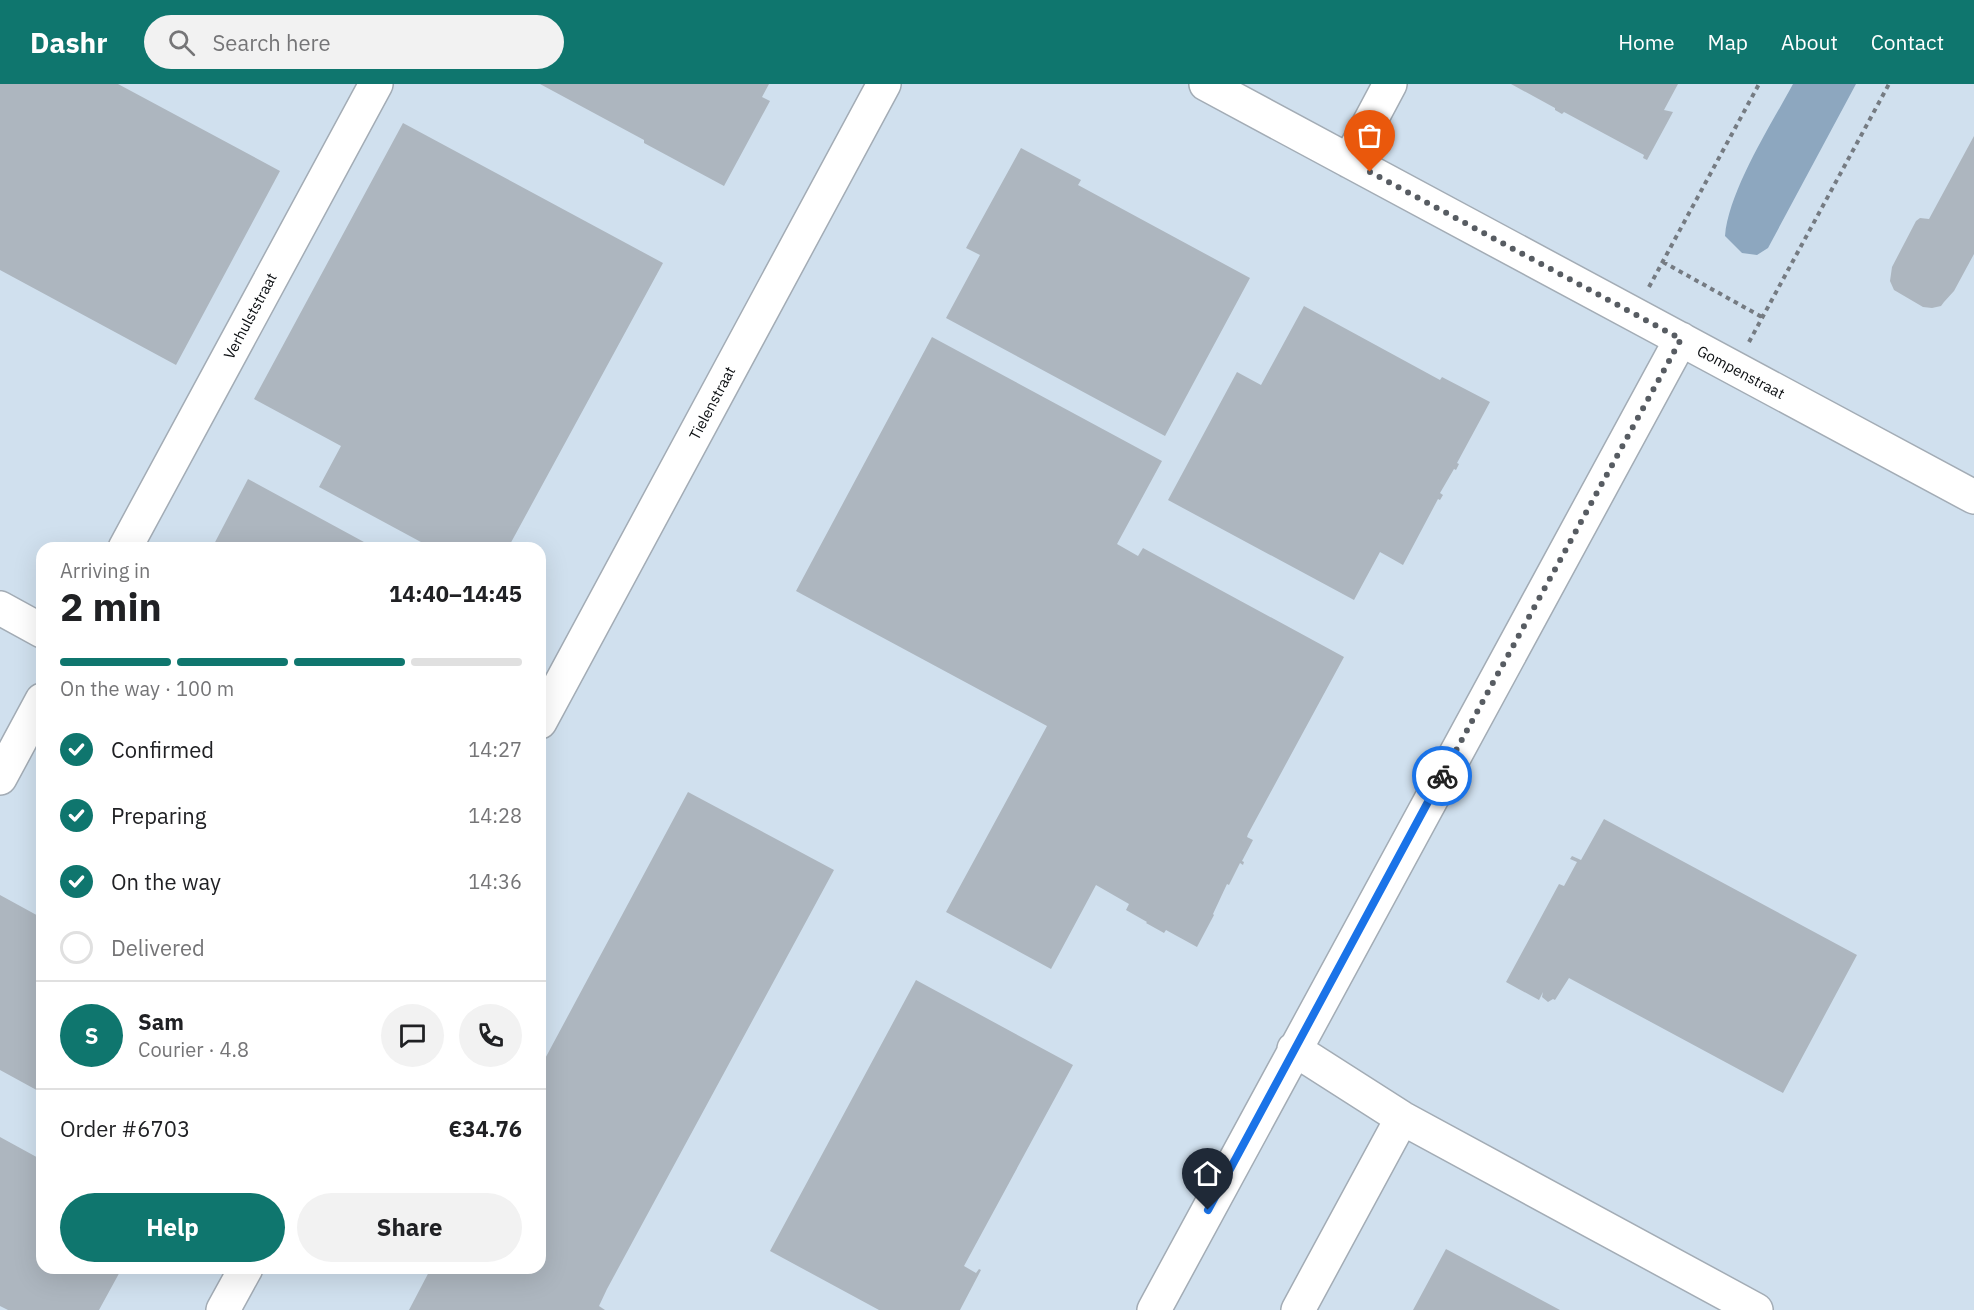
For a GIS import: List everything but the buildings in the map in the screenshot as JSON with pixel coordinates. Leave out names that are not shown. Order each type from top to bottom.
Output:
[{"type":"street","name":"Verhulststraat","points":[[128,542],[376,84]]},
{"type":"street","name":"Tielenstraat","points":[[546,711],[884,84]]},
{"type":"street","name":"Gompenstraat","points":[[1206,84],[1974,497]]},
{"type":"street","points":[[1349,161],[1390,84]]},
{"type":"street","points":[[1154,1310],[1681,339]]},
{"type":"street","points":[[0,608],[36,629]]},
{"type":"street","points":[[0,778],[36,711]]},
{"type":"street","points":[[1294,1049],[1402,1118],[1756,1310]]},
{"type":"street","points":[[1298,1310],[1402,1118]]},
{"type":"street","points":[[223,1310],[243,1274]]},
{"type":"path","points":[[1634,314],[1759,84]]},
{"type":"path","points":[[1735,368],[1889,84]]},
{"type":"path","points":[[1663,262],[1762,317]]},
{"type":"shaded area","points":[[0,84],[1974,84],[1974,1310],[0,1310]]},
{"type":"water","points":[[1793,84],[1856,84],[1768,248],[1757,255],[1742,253],[1725,236],[1728,218],[1752,158]]},
{"type":"way so far","points":[[1370,172],[1681,339],[1442,776]]},
{"type":"route","points":[[1208,1210],[1442,776]]}]
